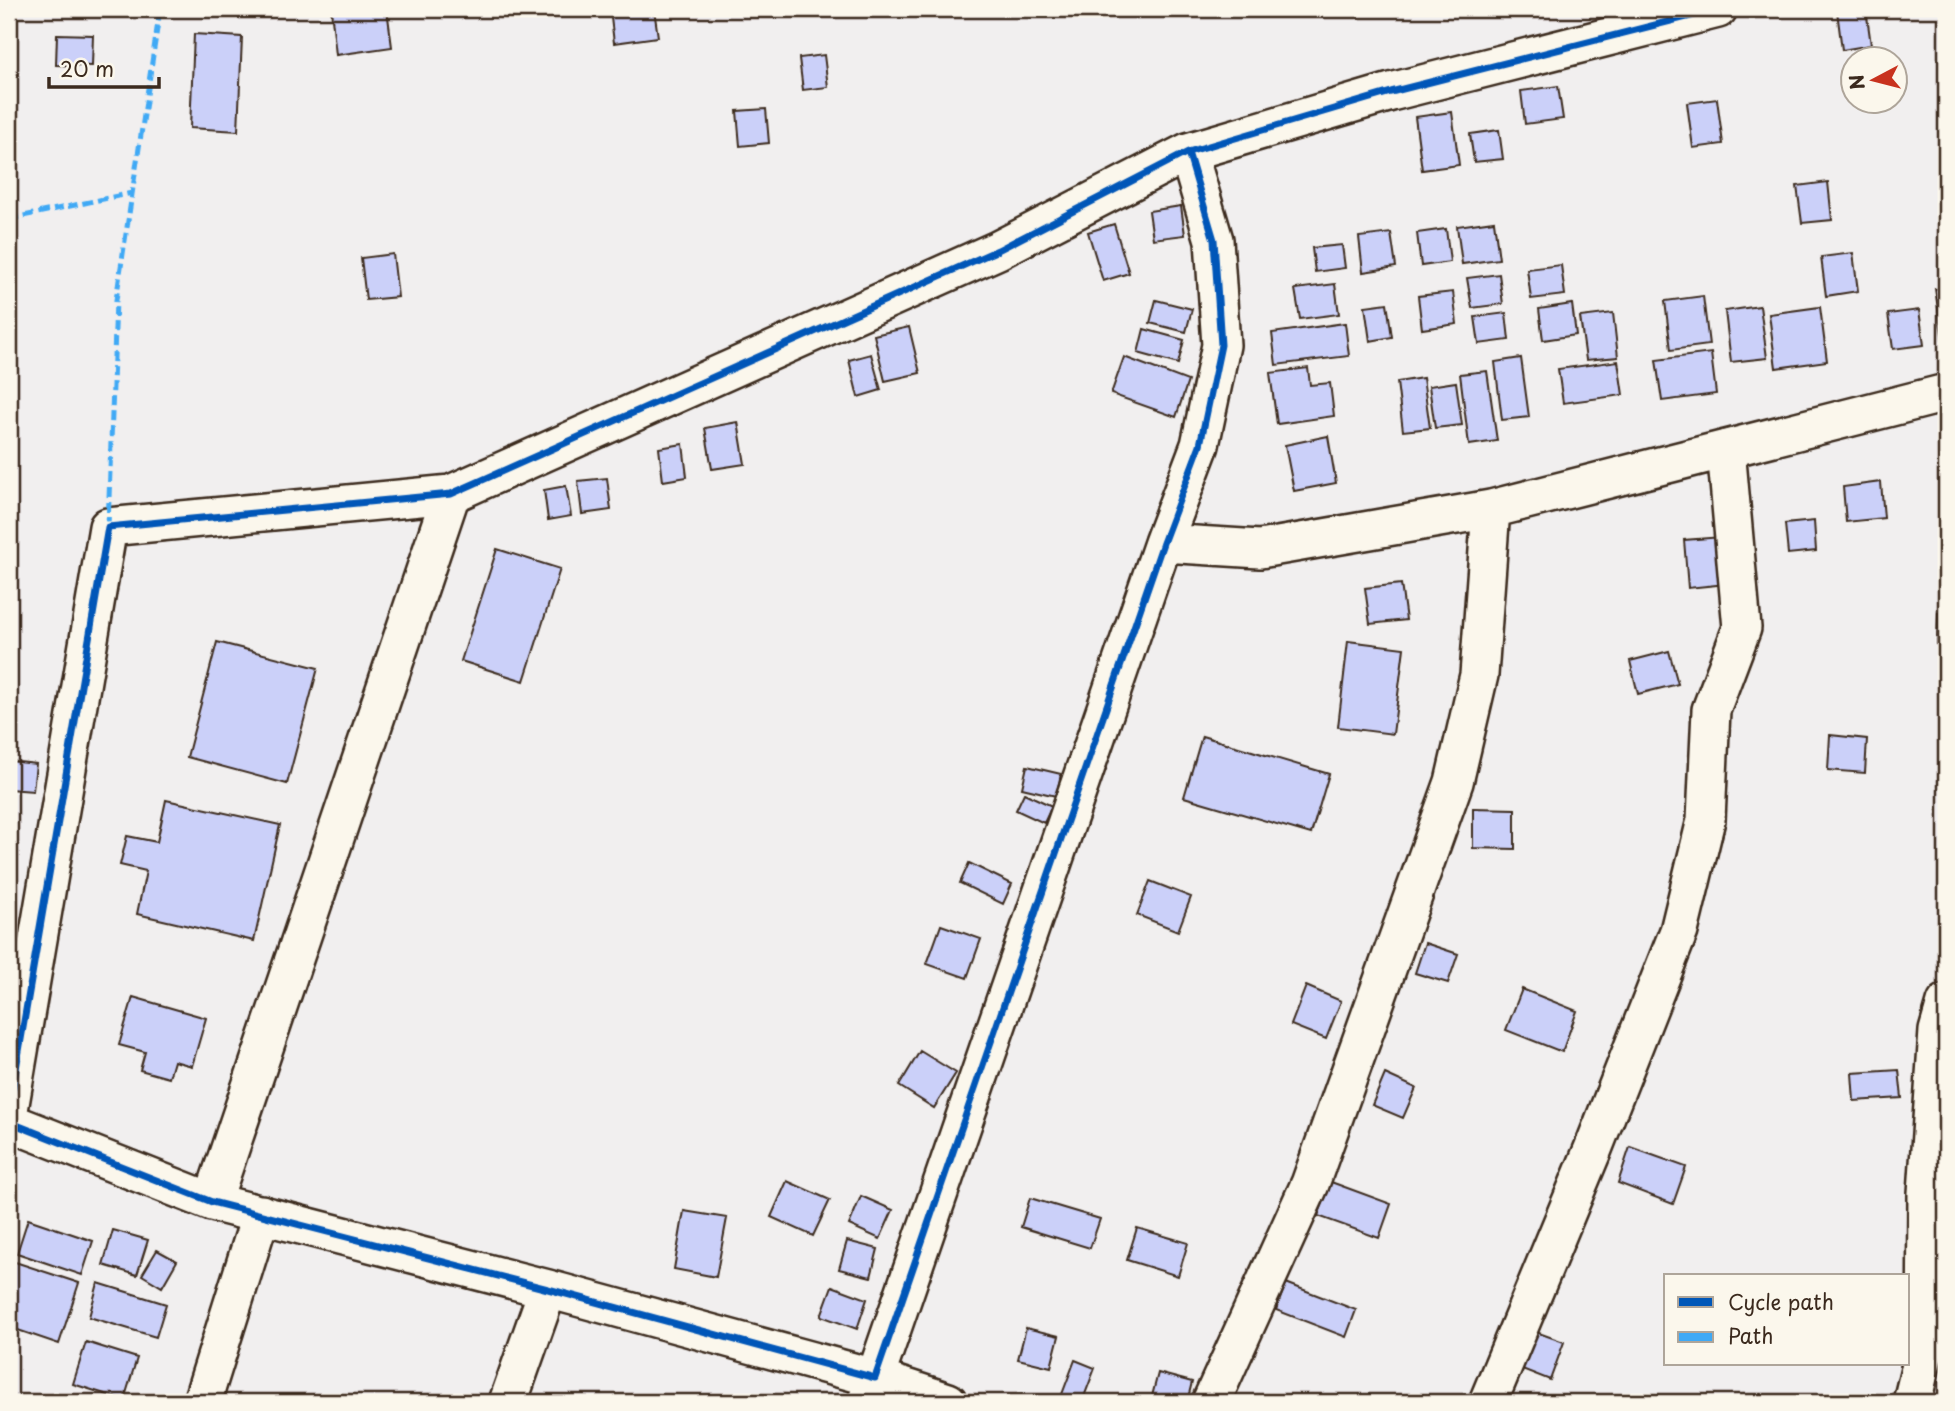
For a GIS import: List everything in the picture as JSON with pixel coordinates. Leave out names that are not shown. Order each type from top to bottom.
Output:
[{"type":"street","points":[[9,1110],[108,527],[451,494],[999,250],[1188,152],[1405,88],[1718,9]]},
{"type":"street","points":[[871,1390],[1163,543],[1200,445],[1221,345],[1214,240],[1188,152]]},
{"type":"street","points":[[1163,543],[1260,549],[1491,509],[1946,393]]},
{"type":"street","points":[[1488,1402],[1593,1149],[1679,931],[1706,820],[1711,710],[1742,628],[1726,449]]},
{"type":"street","points":[[212,1202],[451,494]]},
{"type":"street","points":[[1211,1402],[1310,1184],[1454,782],[1479,676],[1491,509]]},
{"type":"street","points":[[1912,1402],[1926,1344],[1927,1193],[1938,1031],[1946,1003]]},
{"type":"street","points":[[9,1122],[212,1202],[548,1289],[871,1390],[948,1402]]},
{"type":"street","points":[[202,1402],[261,1214]]},
{"type":"street","points":[[508,1402],[548,1289]]},
{"type":"building","points":[[331,9],[387,9],[392,47],[336,55]]},
{"type":"building","points":[[610,9],[654,9],[658,37],[614,43]]},
{"type":"building","points":[[1866,9],[1871,45],[1841,46],[1837,11]]},
{"type":"building","points":[[57,34],[93,35],[92,66],[56,65]]},
{"type":"building","points":[[194,34],[242,37],[238,131],[190,128]]},
{"type":"building","points":[[824,55],[828,87],[803,90],[799,58]]},
{"type":"building","points":[[1558,86],[1563,119],[1525,124],[1521,91]]},
{"type":"building","points":[[1717,99],[1723,144],[1693,148],[1687,103]]},
{"type":"building","points":[[766,109],[769,143],[740,146],[737,111]]},
{"type":"building","points":[[1452,112],[1459,165],[1422,170],[1415,117]]},
{"type":"building","points":[[1499,130],[1503,159],[1474,162],[1470,134]]},
{"type":"building","points":[[1828,182],[1832,220],[1802,223],[1797,186]]},
{"type":"building","points":[[1181,206],[1185,235],[1153,239],[1149,211]]},
{"type":"building","points":[[1494,221],[1499,259],[1462,264],[1457,226]]},
{"type":"building","points":[[1114,224],[1129,273],[1103,281],[1088,232]]},
{"type":"building","points":[[1446,229],[1450,262],[1421,266],[1417,233]]},
{"type":"building","points":[[1391,233],[1396,267],[1363,272],[1359,237]]},
{"type":"building","points":[[1342,245],[1345,268],[1315,272],[1312,248]]},
{"type":"building","points":[[1853,253],[1858,291],[1826,296],[1821,257]]},
{"type":"building","points":[[393,254],[398,297],[366,300],[361,258]]},
{"type":"building","points":[[1561,265],[1565,295],[1531,299],[1527,269]]},
{"type":"building","points":[[1499,274],[1503,304],[1472,308],[1467,278]]},
{"type":"building","points":[[1335,284],[1339,314],[1300,319],[1295,289]]},
{"type":"building","points":[[1946,288],[1946,347],[1944,348],[1935,289]]},
{"type":"building","points":[[1453,292],[1457,324],[1422,329],[1418,296]]},
{"type":"building","points":[[1703,296],[1709,345],[1671,350],[1665,301]]},
{"type":"building","points":[[1156,300],[1192,309],[1186,332],[1150,323]]},
{"type":"building","points":[[1387,303],[1392,337],[1370,341],[1365,306]]},
{"type":"building","points":[[1572,304],[1576,335],[1543,340],[1539,309]]},
{"type":"building","points":[[1760,306],[1767,358],[1731,362],[1725,311]]},
{"type":"building","points":[[1820,307],[1827,361],[1776,368],[1769,314]]},
{"type":"building","points":[[1919,310],[1924,345],[1893,349],[1888,314]]},
{"type":"building","points":[[1506,313],[1509,340],[1479,344],[1475,317]]},
{"type":"building","points":[[1613,313],[1618,357],[1586,360],[1580,317]]},
{"type":"building","points":[[1345,323],[1349,356],[1276,365],[1272,333]]},
{"type":"building","points":[[909,327],[920,373],[885,381],[874,335]]},
{"type":"building","points":[[1144,329],[1184,340],[1178,364],[1138,353]]},
{"type":"building","points":[[1711,353],[1716,394],[1662,401],[1656,360]]},
{"type":"building","points":[[871,354],[881,390],[858,397],[849,360]]},
{"type":"building","points":[[1124,357],[1188,381],[1176,417],[1111,394]]},
{"type":"building","points":[[1521,358],[1529,417],[1502,420],[1495,362]]},
{"type":"building","points":[[1618,361],[1623,395],[1563,403],[1558,369]]},
{"type":"building","points":[[1308,368],[1310,385],[1330,383],[1334,416],[1277,424],[1270,373]]},
{"type":"building","points":[[1487,371],[1497,441],[1469,445],[1460,374]]},
{"type":"building","points":[[1423,378],[1430,428],[1403,431],[1397,382]]},
{"type":"building","points":[[1456,382],[1462,425],[1435,428],[1429,386]]},
{"type":"building","points":[[738,422],[745,464],[712,469],[705,428]]},
{"type":"building","points":[[1328,436],[1336,483],[1294,491],[1285,445]]},
{"type":"building","points":[[683,444],[687,477],[663,481],[659,448]]},
{"type":"building","points":[[607,478],[611,510],[582,514],[578,481]]},
{"type":"building","points":[[1881,482],[1884,518],[1846,522],[1843,487]]},
{"type":"building","points":[[566,486],[571,516],[548,520],[544,490]]},
{"type":"building","points":[[1814,521],[1816,551],[1788,554],[1785,524]]},
{"type":"building","points":[[1722,537],[1726,584],[1688,588],[1684,540]]},
{"type":"building","points":[[497,549],[560,569],[524,681],[461,661]]},
{"type":"building","points":[[1401,584],[1406,620],[1370,624],[1365,588]]},
{"type":"building","points":[[1938,613],[1946,613],[1946,645],[1937,645]]},
{"type":"building","points":[[1348,641],[1404,648],[1393,734],[1338,727]]},
{"type":"building","points":[[217,642],[318,668],[287,784],[187,757]]},
{"type":"building","points":[[1669,651],[1678,684],[1638,694],[1630,661]]},
{"type":"building","points":[[1830,735],[1867,739],[1865,773],[1828,770]]},
{"type":"building","points":[[1202,736],[1329,774],[1311,834],[1184,797]]},
{"type":"building","points":[[9,761],[36,764],[33,791],[9,789]]},
{"type":"building","points":[[1027,766],[1061,774],[1056,796],[1022,788]]},
{"type":"building","points":[[1024,793],[1052,806],[1044,823],[1016,810]]},
{"type":"building","points":[[166,800],[280,825],[254,941],[137,914],[146,871],[120,865],[127,836],[157,842]]},
{"type":"building","points":[[1473,808],[1515,809],[1515,849],[1473,848]]},
{"type":"building","points":[[969,863],[1012,884],[1003,904],[960,883]]},
{"type":"building","points":[[1150,881],[1191,897],[1178,931],[1137,915]]},
{"type":"building","points":[[941,925],[981,939],[967,978],[927,964]]},
{"type":"building","points":[[1425,943],[1458,954],[1448,983],[1415,973]]},
{"type":"building","points":[[1306,986],[1341,1001],[1326,1039],[1291,1025]]},
{"type":"building","points":[[1522,989],[1577,1011],[1562,1052],[1506,1030]]},
{"type":"building","points":[[133,997],[206,1018],[192,1066],[174,1061],[169,1078],[140,1070],[145,1052],[119,1045]]},
{"type":"building","points":[[920,1051],[956,1073],[934,1108],[899,1086]]},
{"type":"building","points":[[1899,1070],[1902,1098],[1854,1101],[1852,1073]]},
{"type":"building","points":[[1385,1074],[1416,1088],[1403,1118],[1372,1105]]},
{"type":"building","points":[[1630,1147],[1686,1167],[1673,1204],[1618,1183]]},
{"type":"building","points":[[787,1181],[830,1200],[813,1236],[771,1217]]},
{"type":"building","points":[[1331,1182],[1391,1204],[1379,1238],[1318,1216]]},
{"type":"building","points":[[861,1196],[893,1210],[880,1239],[849,1225]]},
{"type":"building","points":[[1030,1198],[1100,1219],[1090,1248],[1021,1227]]},
{"type":"building","points":[[684,1211],[727,1218],[716,1277],[674,1269]]},
{"type":"building","points":[[28,1219],[93,1241],[82,1275],[17,1253]]},
{"type":"building","points":[[1137,1228],[1188,1243],[1178,1276],[1127,1260]]},
{"type":"building","points":[[113,1230],[148,1240],[137,1275],[103,1265]]},
{"type":"building","points":[[847,1241],[878,1249],[871,1277],[839,1269]]},
{"type":"building","points":[[157,1250],[177,1261],[162,1287],[142,1275]]},
{"type":"building","points":[[9,1260],[79,1283],[59,1344],[9,1327]]},
{"type":"building","points":[[98,1283],[166,1304],[156,1337],[89,1317]]},
{"type":"building","points":[[1286,1283],[1356,1310],[1346,1337],[1276,1310]]},
{"type":"building","points":[[832,1286],[867,1299],[857,1329],[821,1316]]},
{"type":"building","points":[[1026,1328],[1059,1336],[1051,1367],[1018,1359]]},
{"type":"building","points":[[1536,1332],[1564,1342],[1550,1380],[1522,1369]]},
{"type":"building","points":[[86,1342],[137,1358],[124,1400],[73,1384]]},
{"type":"building","points":[[1075,1360],[1095,1368],[1082,1402],[1061,1397]]},
{"type":"building","points":[[1158,1373],[1192,1382],[1187,1402],[1151,1400]]},
{"type":"building","points":[[1855,1395],[1856,1402],[1820,1402],[1820,1399]]},
{"type":"marked path","points":[[108,527],[116,300],[160,9]]},
{"type":"marked path","points":[[9,219],[132,193]]},
{"type":"cycle path","points":[[9,1110],[108,527],[451,494],[998,250],[1188,152],[1391,92],[1718,9]]},
{"type":"cycle path","points":[[9,1122],[212,1202],[548,1289],[875,1378],[1163,543],[1200,445],[1221,345],[1214,240],[1188,152]]}]
